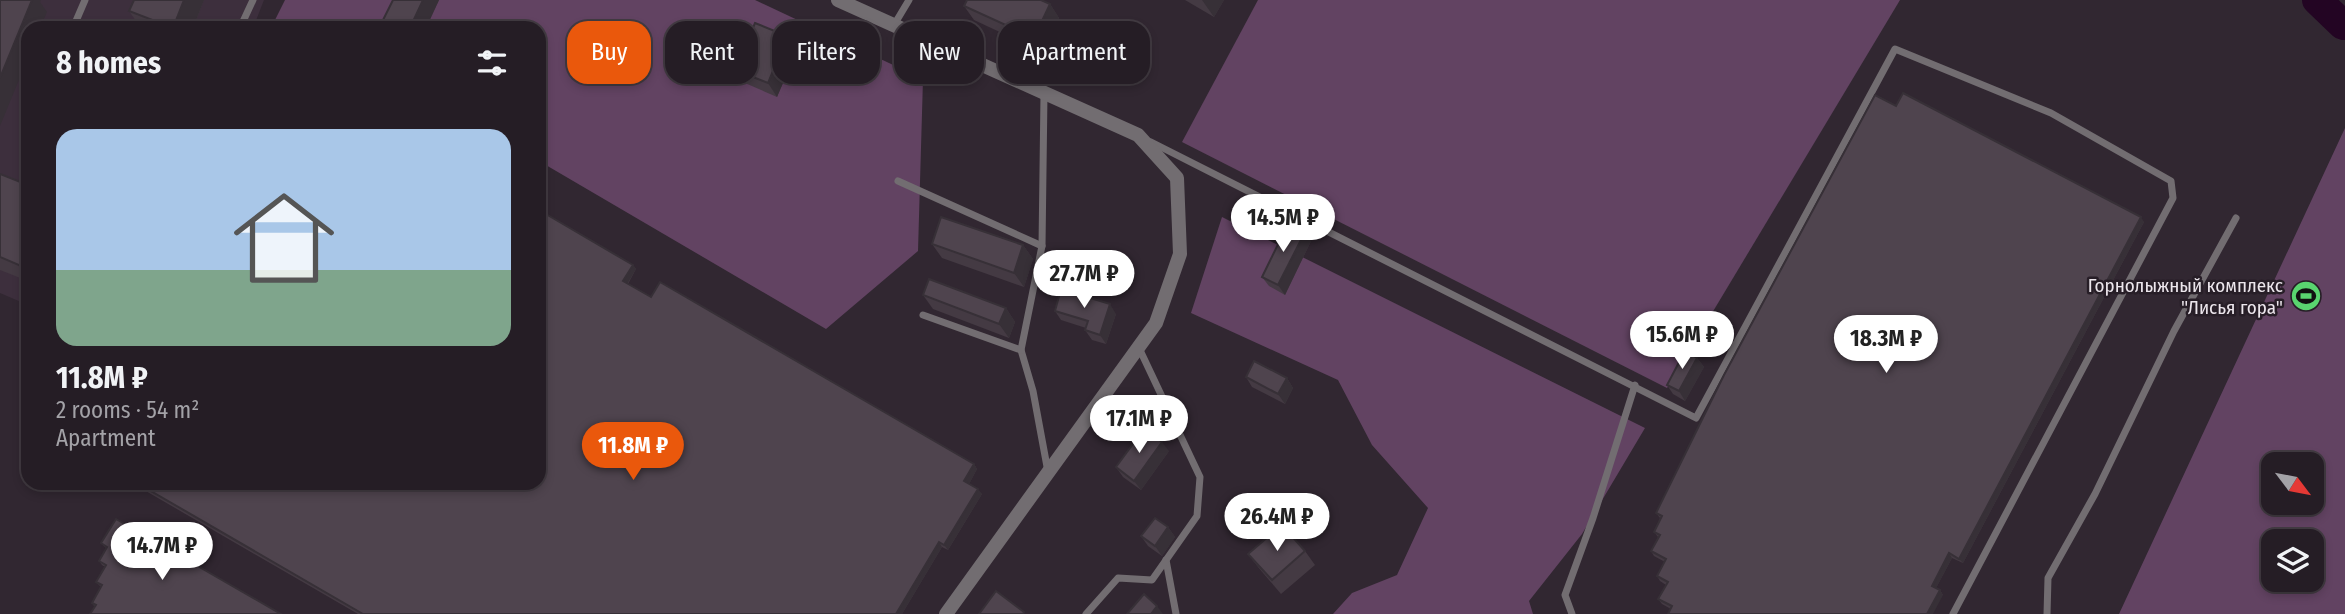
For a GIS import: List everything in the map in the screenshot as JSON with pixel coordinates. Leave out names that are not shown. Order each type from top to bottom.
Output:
[{"type":"street","points":[[838,0],[894,26]]},
{"type":"street","points":[[946,614],[1156,323],[1180,254],[1177,178],[1138,135],[984,67]]},
{"type":"lane","points":[[76,21],[86,0]]},
{"type":"lane","points":[[243,21],[253,0]]},
{"type":"lane","points":[[897,21],[909,0]]},
{"type":"lane","points":[[1138,135],[1696,418],[1895,49],[2051,113],[2171,180],[2173,198],[1953,614]]},
{"type":"lane","points":[[1044,94],[1042,246],[1021,350],[1033,391],[1048,472]]},
{"type":"lane","points":[[898,181],[1042,246]]},
{"type":"lane","points":[[2047,614],[2048,578],[2095,494],[2174,331],[2236,218]]},
{"type":"lane","points":[[923,315],[1021,350]]},
{"type":"lane","points":[[1086,614],[1118,578],[1152,580],[1197,516],[1200,477],[1139,347]]},
{"type":"lane","points":[[1572,614],[1565,595],[1593,518],[1635,385]]},
{"type":"lane","points":[[1166,560],[1176,614]]},
{"type":"shaded area","points":[[0,0],[264,0],[256,21],[21,21],[21,302],[0,293]]},
{"type":"shaded area","points":[[285,0],[755,0],[800,21],[772,21],[772,84],[880,84],[880,59],[894,65],[894,84],[923,84],[918,251],[826,329],[546,165],[546,21],[274,21]]},
{"type":"shaded area","points":[[1258,0],[1900,0],[1667,388],[1182,142]]},
{"type":"shaded area","name":"Горнолыжный комплекс \"Лисья гора\"","points":[[2345,128],[2345,614],[2119,614]]},
{"type":"shaded area","points":[[1222,217],[1645,428],[1582,534],[1529,601],[1533,614],[1333,614],[1352,593],[1397,575],[1428,508],[1372,445],[1338,380],[1191,313]]},
{"type":"building","points":[[0,0],[32,0],[23,21],[21,21],[0,78]]},
{"type":"building","points":[[134,0],[184,0],[176,21],[155,21],[129,11]]},
{"type":"building","points":[[393,0],[423,0],[413,21],[383,20]]},
{"type":"building","points":[[967,0],[1041,0],[1050,4],[1042,21],[998,22],[964,6]]},
{"type":"building","points":[[758,24],[772,30],[772,73],[768,83],[758,79]]},
{"type":"building","points":[[1903,93],[2141,217],[1959,559],[1949,553],[1932,586],[1940,590],[1927,614],[1668,614],[1672,606],[1658,599],[1668,582],[1657,576],[1666,559],[1651,551],[1660,535],[1654,532],[1662,516],[1656,513],[1724,375],[1875,95],[1896,106]]},
{"type":"building","points":[[0,174],[21,182],[21,266],[0,257]]},
{"type":"building","points":[[546,214],[633,265],[623,281],[651,297],[660,282],[974,464],[964,481],[978,489],[944,545],[939,542],[896,614],[363,614],[149,490],[546,490]]},
{"type":"building","points":[[941,217],[1023,245],[1014,273],[932,244]]},
{"type":"building","points":[[1288,224],[1305,232],[1278,285],[1262,277]]},
{"type":"building","points":[[929,279],[1006,308],[999,324],[923,295]]},
{"type":"building","points":[[1061,289],[1110,304],[1100,335],[1085,330],[1088,321],[1055,311]]},
{"type":"building","points":[[1685,351],[1697,358],[1679,391],[1667,385]]},
{"type":"building","points":[[1254,361],[1287,378],[1278,394],[1246,377]]},
{"type":"building","points":[[1144,429],[1162,442],[1134,481],[1116,467]]},
{"type":"building","points":[[1155,518],[1168,527],[1155,546],[1141,536]]},
{"type":"building","points":[[116,519],[281,614],[90,614],[96,605],[92,603],[102,585],[96,582],[106,565],[99,561],[107,547],[101,543]]},
{"type":"building","points":[[1282,525],[1305,551],[1272,580],[1248,554]]},
{"type":"building","points":[[996,591],[1024,612],[1023,614],[979,614]]},
{"type":"building","points":[[1144,594],[1157,606],[1151,614],[1127,614]]},
{"type":"waterway","points":[[2317,0],[2345,24]]},
{"type":"place","name":"Горнолыжный комплекс \"Лисья гора\"","points":[[2306,296]]}]
